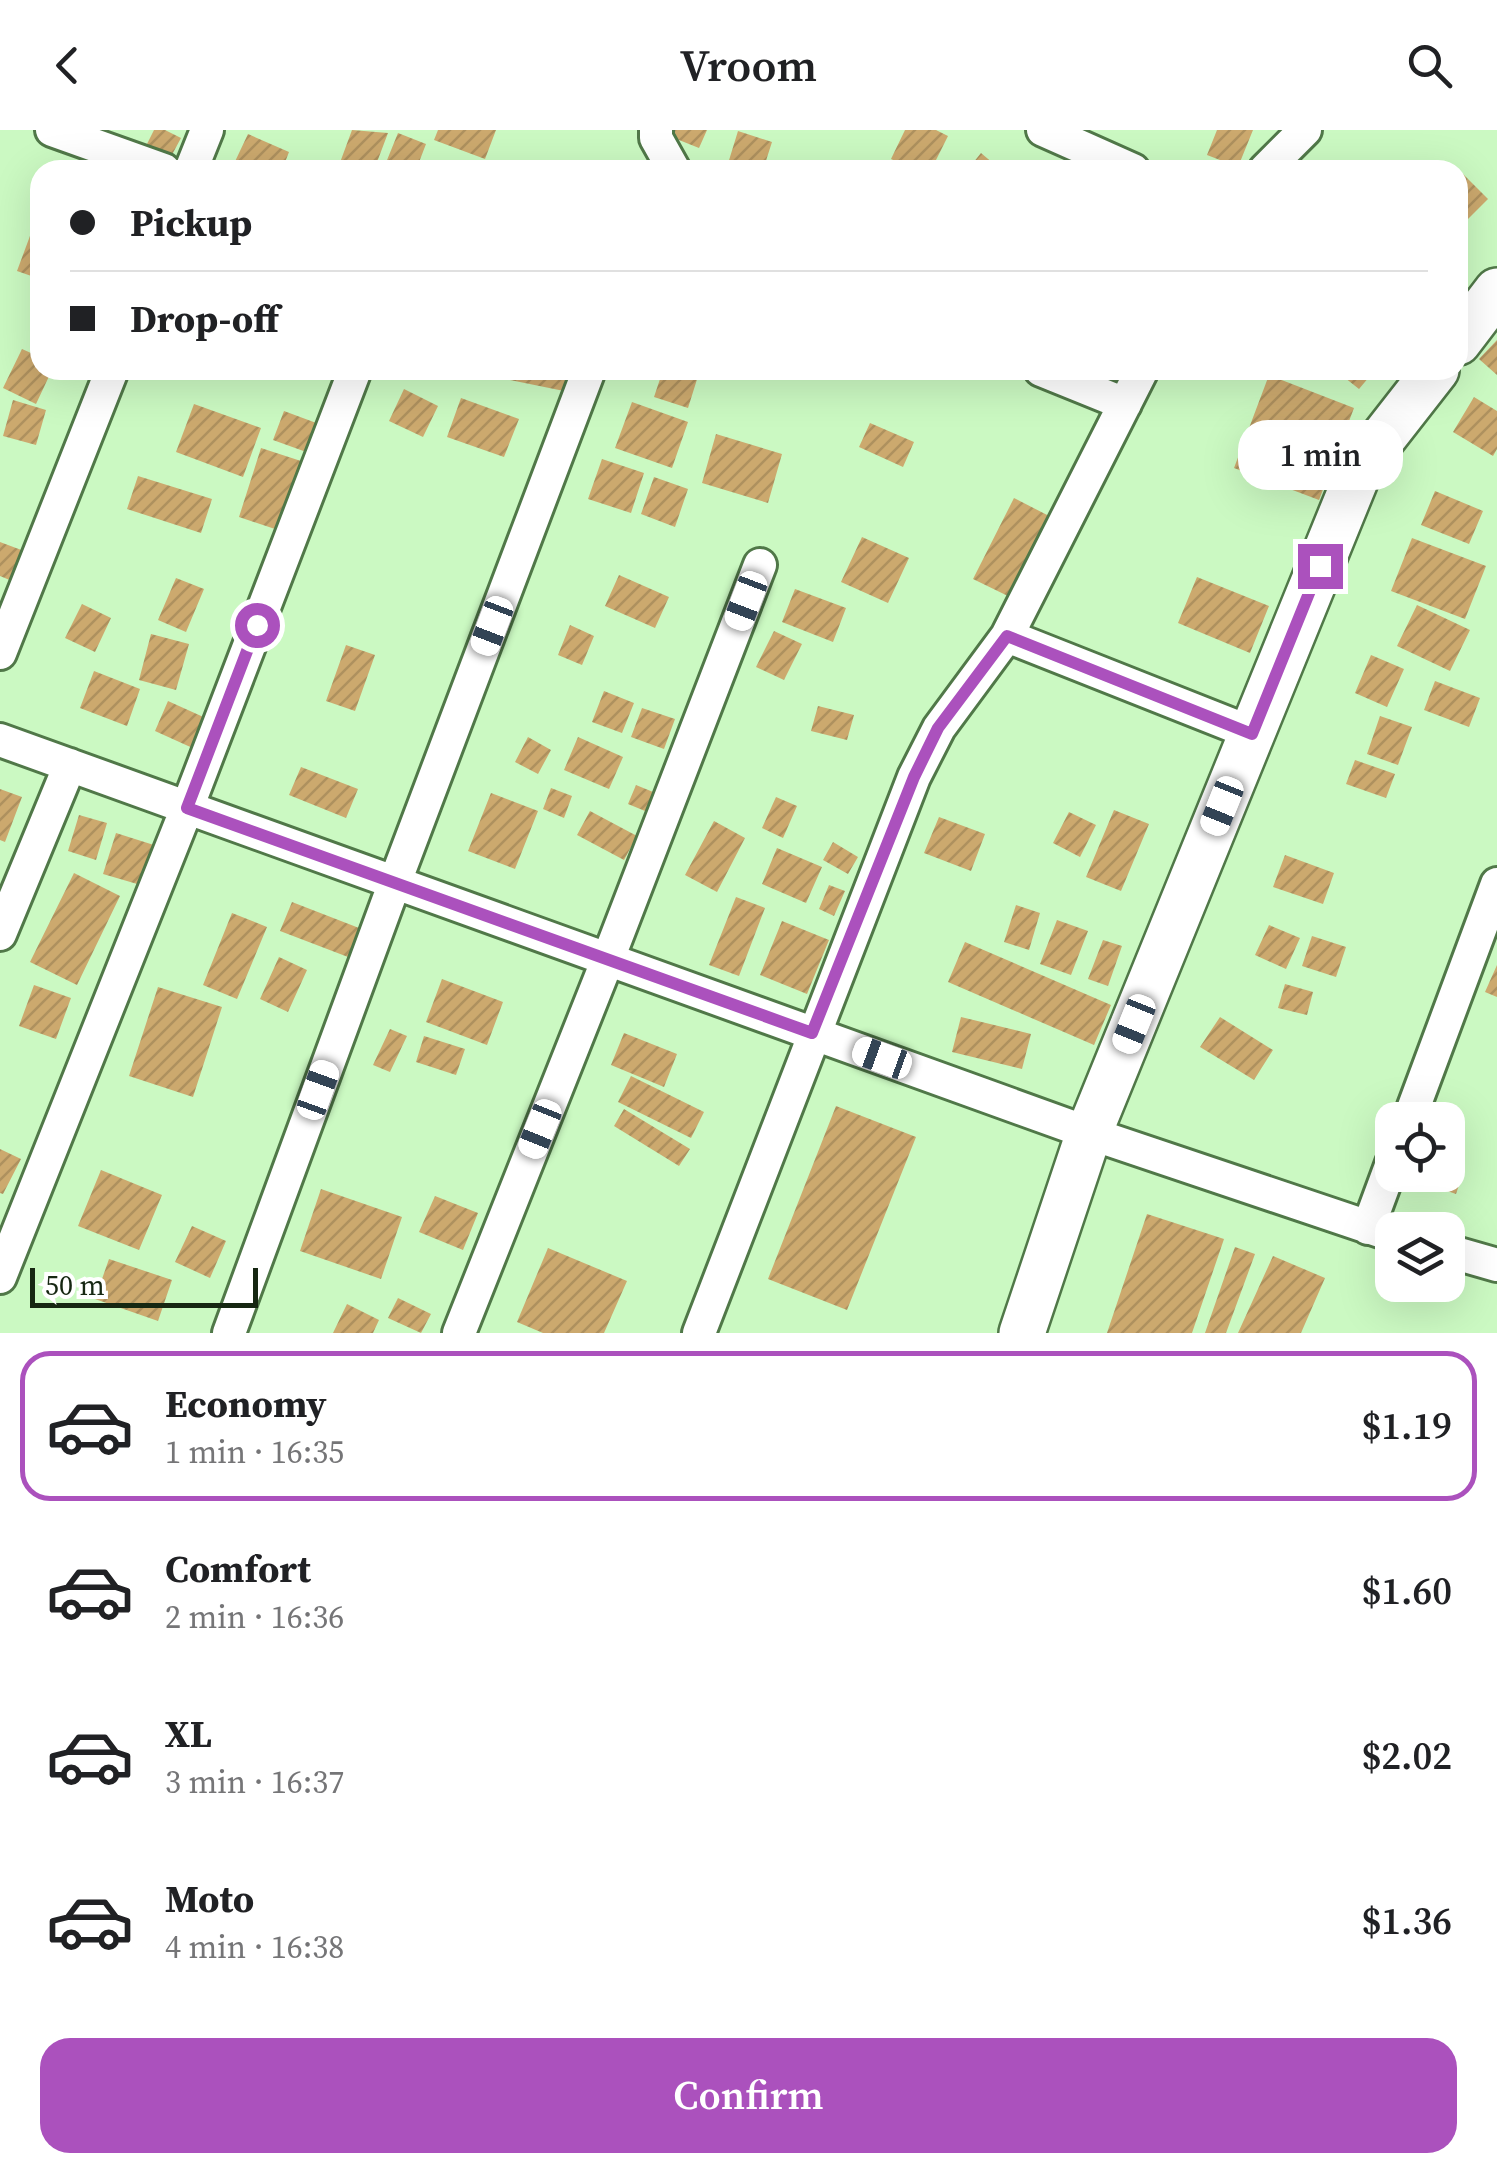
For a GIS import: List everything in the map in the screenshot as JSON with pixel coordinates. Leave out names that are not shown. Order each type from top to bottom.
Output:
[{"type":"main road","points":[[1468,329],[1497,291]]},
{"type":"main road","points":[[1022,1333],[1089,1133],[1361,466],[1428,380]]},
{"type":"street","points":[[52,130],[136,160]]},
{"type":"street","points":[[195,160],[207,130]]},
{"type":"street","points":[[656,130],[656,138],[668,160]]},
{"type":"street","points":[[1043,130],[1110,160]]},
{"type":"street","points":[[1275,160],[1305,130]]},
{"type":"street","points":[[0,653],[108,380]]},
{"type":"street","points":[[0,1276],[187,808],[351,380]]},
{"type":"street","points":[[229,1333],[586,380]]},
{"type":"street","points":[[1066,380],[1125,404]]},
{"type":"street","points":[[699,1333],[914,777],[938,728],[1007,636],[1137,380]]},
{"type":"street","points":[[459,1333],[760,565]]},
{"type":"street","points":[[1007,636],[1252,734]]},
{"type":"street","points":[[0,740],[1089,1133],[1375,1230]]},
{"type":"street","points":[[0,934],[70,765]]},
{"type":"street","points":[[1415,1102],[1497,884]]},
{"type":"street","points":[[1465,1256],[1497,1265]]},
{"type":"building","points":[[154,130],[165,130],[181,138],[169,160],[144,150]]},
{"type":"building","points":[[352,130],[388,133],[378,160],[341,160]]},
{"type":"building","points":[[438,130],[496,130],[485,159],[434,140]]},
{"type":"building","points":[[672,130],[707,130],[699,148],[669,136]]},
{"type":"building","points":[[905,130],[936,130],[948,136],[936,160],[891,159]]},
{"type":"building","points":[[1217,130],[1253,130],[1241,160],[1220,160],[1207,155]]},
{"type":"building","points":[[738,131],[772,142],[766,160],[729,160]]},
{"type":"building","points":[[398,133],[426,144],[420,160],[387,160]]},
{"type":"building","points":[[248,134],[289,152],[286,160],[236,160]]},
{"type":"building","points":[[1468,179],[1488,199],[1468,219]]},
{"type":"building","points":[[30,236],[30,276],[17,271]]},
{"type":"building","points":[[1497,340],[1497,375],[1479,359]]},
{"type":"building","points":[[22,349],[30,353],[30,380],[47,380],[36,404],[3,388]]},
{"type":"building","points":[[510,380],[566,380],[564,391]]},
{"type":"building","points":[[660,380],[697,380],[688,408],[654,397]]},
{"type":"building","points":[[1267,380],[1282,380],[1354,408],[1319,500],[1234,468]]},
{"type":"building","points":[[1348,380],[1367,380],[1359,389]]},
{"type":"building","points":[[404,389],[438,406],[423,437],[389,421]]},
{"type":"building","points":[[1474,397],[1497,411],[1497,449],[1493,456],[1453,432]]},
{"type":"building","points":[[461,398],[519,419],[504,457],[447,437]]},
{"type":"building","points":[[13,400],[46,410],[36,445],[3,436]]},
{"type":"building","points":[[632,402],[688,422],[672,468],[615,448]]},
{"type":"building","points":[[194,404],[261,428],[243,477],[176,452]]},
{"type":"building","points":[[284,411],[319,424],[309,453],[273,440]]},
{"type":"building","points":[[870,423],[914,442],[903,467],[859,447]]},
{"type":"building","points":[[716,434],[782,454],[768,503],[702,483]]},
{"type":"building","points":[[261,448],[304,462],[281,531],[239,517]]},
{"type":"building","points":[[602,459],[644,473],[631,513],[588,499]]},
{"type":"building","points":[[138,476],[212,499],[201,533],[127,509]]},
{"type":"building","points":[[654,477],[688,489],[675,527],[641,514]]},
{"type":"building","points":[[1435,491],[1483,511],[1469,544],[1421,525]]},
{"type":"building","points":[[1014,498],[1053,518],[1012,598],[973,579]]},
{"type":"building","points":[[862,537],[909,558],[888,603],[841,582]]},
{"type":"building","points":[[1412,538],[1486,566],[1465,619],[1391,591]]},
{"type":"building","points":[[0,542],[24,551],[12,581],[0,576]]},
{"type":"building","points":[[619,575],[669,597],[655,628],[605,606]]},
{"type":"building","points":[[1197,577],[1269,606],[1250,653],[1178,623]]},
{"type":"building","points":[[176,578],[204,589],[186,632],[158,620]]},
{"type":"building","points":[[795,589],[846,608],[833,642],[782,622]]},
{"type":"building","points":[[82,604],[111,618],[95,652],[65,638]]},
{"type":"building","points":[[1417,605],[1470,630],[1450,671],[1397,646]]},
{"type":"building","points":[[570,625],[594,636],[582,665],[558,655]]},
{"type":"building","points":[[774,631],[802,644],[784,680],[756,667]]},
{"type":"building","points":[[151,634],[189,644],[176,690],[139,680]]},
{"type":"building","points":[[346,645],[375,655],[355,711],[326,701]]},
{"type":"building","points":[[1371,655],[1404,669],[1387,707],[1355,693]]},
{"type":"building","points":[[94,671],[140,689],[127,726],[80,708]]},
{"type":"building","points":[[1435,681],[1480,698],[1469,727],[1424,710]]},
{"type":"building","points":[[604,691],[634,703],[622,733],[592,722]]},
{"type":"building","points":[[168,701],[210,720],[197,750],[155,731]]},
{"type":"building","points":[[818,706],[854,715],[847,740],[811,731]]},
{"type":"building","points":[[642,708],[675,719],[664,749],[631,737]]},
{"type":"building","points":[[1380,716],[1412,727],[1398,765],[1367,754]]},
{"type":"building","points":[[528,737],[551,750],[538,774],[515,762]]},
{"type":"building","points":[[578,737],[623,757],[609,789],[564,770]]},
{"type":"building","points":[[1355,760],[1395,774],[1386,798],[1346,784]]},
{"type":"building","points":[[301,767],[358,789],[346,818],[289,795]]},
{"type":"building","points":[[636,785],[658,794],[650,813],[628,804]]},
{"type":"building","points":[[551,788],[572,796],[564,818],[543,809]]},
{"type":"building","points":[[0,789],[22,797],[5,842],[0,840]]},
{"type":"building","points":[[491,793],[538,811],[515,869],[468,851]]},
{"type":"building","points":[[776,797],[797,806],[783,838],[762,828]]},
{"type":"building","points":[[1114,810],[1149,824],[1121,891],[1086,877]]},
{"type":"building","points":[[590,811],[637,836],[624,860],[577,835]]},
{"type":"building","points":[[1069,812],[1096,825],[1080,857],[1053,843]]},
{"type":"building","points":[[79,815],[107,823],[96,860],[68,851]]},
{"type":"building","points":[[939,817],[985,834],[971,871],[924,853]]},
{"type":"building","points":[[714,821],[745,838],[717,892],[685,875]]},
{"type":"building","points":[[116,833],[157,846],[144,886],[103,874]]},
{"type":"building","points":[[833,842],[858,857],[848,874],[823,860]]},
{"type":"building","points":[[777,848],[822,867],[806,903],[762,884]]},
{"type":"building","points":[[1285,855],[1334,873],[1323,904],[1273,887]]},
{"type":"building","points":[[74,873],[120,896],[77,985],[30,962]]},
{"type":"building","points":[[829,885],[845,891],[834,916],[819,909]]},
{"type":"building","points":[[736,897],[765,908],[739,976],[709,965]]},
{"type":"building","points":[[292,902],[359,928],[348,957],[280,931]]},
{"type":"building","points":[[1016,905],[1040,913],[1029,950],[1004,942]]},
{"type":"building","points":[[232,913],[267,927],[237,999],[203,985]]},
{"type":"building","points":[[1057,920],[1088,931],[1071,975],[1040,964]]},
{"type":"building","points":[[782,921],[829,940],[807,994],[760,975]]},
{"type":"building","points":[[1269,925],[1300,938],[1286,969],[1255,955]]},
{"type":"building","points":[[1312,936],[1346,947],[1336,977],[1302,966]]},
{"type":"building","points":[[1103,940],[1122,946],[1108,986],[1088,979]]},
{"type":"building","points":[[965,942],[1111,1005],[1094,1045],[948,982]]},
{"type":"building","points":[[279,957],[307,970],[288,1012],[260,999]]},
{"type":"building","points":[[1497,965],[1497,997],[1485,992]]},
{"type":"building","points":[[442,979],[503,1002],[487,1045],[426,1022]]},
{"type":"building","points":[[1285,984],[1313,992],[1307,1015],[1278,1008]]},
{"type":"building","points":[[34,985],[71,998],[56,1039],[19,1026]]},
{"type":"building","points":[[158,987],[222,1007],[193,1097],[129,1076]]},
{"type":"building","points":[[961,1017],[1031,1034],[1022,1069],[952,1052]]},
{"type":"building","points":[[1220,1017],[1273,1050],[1254,1080],[1200,1047]]},
{"type":"building","points":[[390,1029],[407,1036],[390,1072],[373,1065]]},
{"type":"building","points":[[624,1033],[677,1054],[664,1087],[611,1065]]},
{"type":"building","points":[[424,1036],[465,1049],[456,1075],[416,1062]]},
{"type":"building","points":[[631,1076],[704,1112],[691,1138],[618,1102]]},
{"type":"building","points":[[836,1106],[916,1137],[847,1310],[768,1279]]},
{"type":"building","points":[[624,1109],[690,1149],[679,1166],[614,1126]]},
{"type":"building","points":[[0,1149],[21,1159],[3,1194],[0,1193]]},
{"type":"building","points":[[101,1170],[162,1195],[139,1250],[78,1226]]},
{"type":"building","points":[[321,1189],[402,1217],[381,1279],[300,1251]]},
{"type":"building","points":[[435,1196],[478,1213],[463,1250],[419,1232]]},
{"type":"building","points":[[1147,1214],[1224,1239],[1192,1333],[1107,1333]]},
{"type":"building","points":[[192,1226],[226,1241],[210,1278],[175,1262]]},
{"type":"building","points":[[1235,1247],[1255,1254],[1226,1333],[1205,1333]]},
{"type":"building","points":[[548,1248],[627,1281],[604,1333],[543,1333],[517,1322]]},
{"type":"building","points":[[1273,1256],[1325,1278],[1301,1333],[1238,1333]]},
{"type":"building","points":[[109,1259],[172,1280],[158,1321],[95,1299]]},
{"type":"building","points":[[398,1298],[431,1314],[421,1333],[388,1318]]},
{"type":"building","points":[[347,1304],[379,1320],[373,1333],[333,1333]]},
{"type":"route","points":[[257,625],[187,808],[812,1033],[914,777],[938,728],[1007,636],[1252,734],[1320,566]]}]
